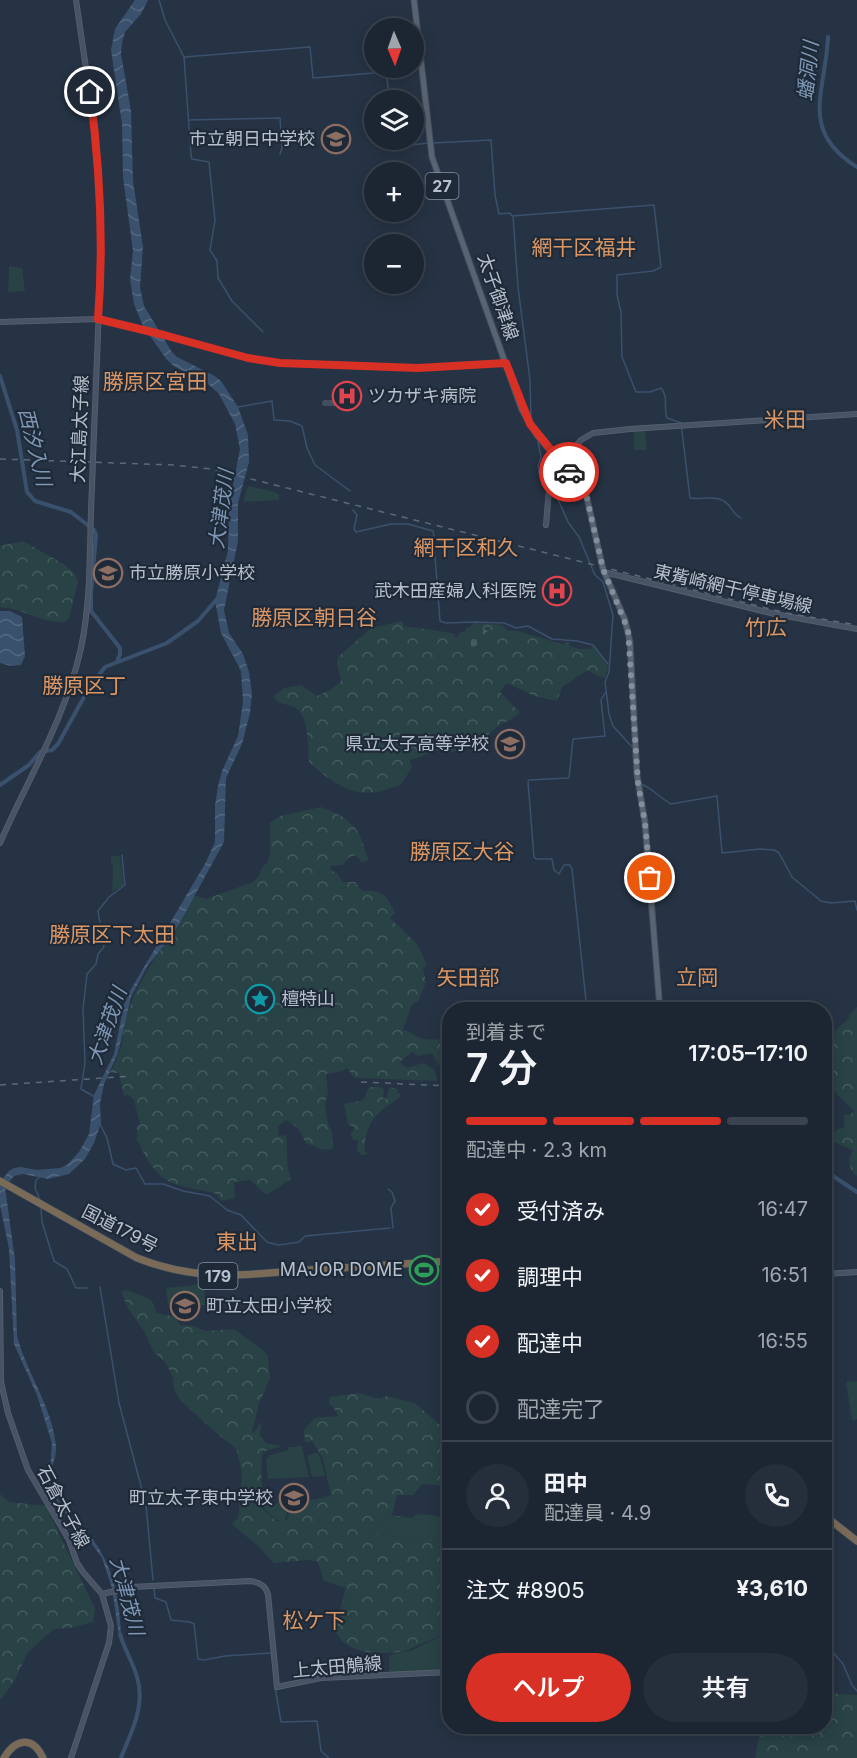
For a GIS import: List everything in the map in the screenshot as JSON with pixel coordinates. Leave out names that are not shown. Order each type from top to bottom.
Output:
[{"type":"highway","name":"国道179号","points":[[0,1181],[137,1258],[157,1266],[191,1274],[234,1275],[442,1262]]},
{"type":"highway","points":[[832,1521],[857,1541]]},
{"type":"highway","points":[[5,1758],[17,1747],[26,1744],[35,1749],[41,1758]]},
{"type":"main road","name":"大江島太子線","points":[[0,843],[65,700],[80,650],[87,607],[101,260],[100,199],[92,110],[76,0]]},
{"type":"main road","name":"太子御津線","points":[[414,0],[431,151],[530,424],[586,494],[604,572],[625,620],[630,642],[637,776],[645,823],[659,1002]]},
{"type":"main road","points":[[0,322],[98,319],[248,358],[280,363],[418,368],[506,363]]},
{"type":"main road","points":[[546,525],[550,483],[554,471],[581,440],[599,431],[857,414]]},
{"type":"main road","name":"東觜崎網干停車場線","points":[[604,572],[775,614],[857,629]]},
{"type":"main road","points":[[832,1274],[857,1272]]},
{"type":"main road","name":"石倉太子線","points":[[0,1291],[1,1382],[8,1413],[28,1470],[69,1540],[77,1563],[102,1594],[111,1626],[109,1643],[71,1758]]},
{"type":"main road","name":"上太田鵤線","points":[[102,1594],[145,1586],[250,1581],[262,1584],[267,1589],[269,1597],[278,1687],[329,1678],[442,1672]]},
{"type":"green space","points":[[9,266],[22,268],[25,291],[8,292]]},
{"type":"green space","points":[[634,431],[645,431],[647,450],[634,450]]},
{"type":"green space","points":[[248,486],[275,492],[279,495],[279,500],[243,502]]},
{"type":"green space","points":[[23,541],[65,565],[75,574],[78,581],[69,618],[65,622],[49,621],[0,607],[0,546]]},
{"type":"green space","points":[[402,621],[404,626],[453,633],[455,637],[466,628],[483,623],[502,625],[507,630],[562,644],[569,642],[570,646],[579,649],[590,649],[593,646],[602,656],[608,668],[605,678],[588,670],[562,687],[557,701],[534,696],[507,683],[500,692],[520,712],[474,746],[452,752],[442,749],[410,760],[412,767],[402,783],[397,786],[374,792],[353,791],[335,782],[309,762],[307,732],[303,716],[294,707],[280,703],[273,697],[284,688],[301,685],[317,696],[330,690],[341,681],[337,664],[338,657],[371,628]]},
{"type":"green space","points":[[473,623],[479,623],[480,627],[488,631],[484,634],[486,638],[484,644],[470,649],[463,641]]},
{"type":"green space","points":[[321,807],[340,815],[359,834],[369,859],[362,863],[356,855],[349,857],[343,865],[331,866],[330,870],[337,873],[343,882],[355,882],[362,891],[375,891],[383,894],[395,913],[390,918],[418,945],[427,965],[423,968],[426,982],[419,1000],[412,1005],[403,1029],[422,1039],[442,1040],[442,1074],[441,1066],[432,1053],[418,1056],[412,1052],[400,1062],[407,1068],[423,1063],[434,1069],[438,1081],[355,1078],[347,1068],[326,1074],[328,1094],[325,1103],[328,1124],[332,1132],[333,1148],[321,1149],[306,1143],[298,1128],[286,1120],[278,1126],[279,1136],[286,1135],[287,1162],[291,1179],[268,1194],[250,1180],[234,1182],[235,1198],[222,1201],[216,1194],[172,1183],[156,1172],[136,1138],[138,1137],[136,1128],[140,1124],[134,1100],[129,1095],[124,1096],[119,1073],[109,1073],[121,1048],[126,1017],[135,993],[154,959],[175,933],[193,895],[206,899],[253,882],[267,863],[270,853],[270,823],[280,816]]},
{"type":"green space","points":[[120,855],[124,885],[112,892],[111,857]]},
{"type":"green space","points":[[857,1007],[857,1176],[850,1164],[853,1150],[834,1142],[833,1134],[838,1129],[844,1128],[844,1115],[850,1115],[854,1111],[832,1087],[832,1034],[849,1018]]},
{"type":"green space","points":[[369,1087],[381,1087],[384,1090],[383,1098],[386,1099],[389,1087],[398,1089],[397,1093],[401,1094],[373,1120],[366,1137],[365,1151],[368,1154],[362,1155],[357,1150],[358,1140],[353,1140],[350,1133],[354,1131],[353,1126],[348,1125],[344,1104],[363,1100]]},
{"type":"green space","points":[[204,1284],[205,1305],[180,1307],[168,1304],[166,1288]]},
{"type":"green space","points":[[128,1290],[151,1300],[157,1313],[175,1317],[180,1325],[194,1326],[206,1331],[234,1329],[268,1356],[270,1378],[259,1404],[252,1432],[262,1422],[260,1435],[266,1443],[282,1446],[263,1452],[262,1459],[262,1508],[276,1521],[287,1520],[291,1508],[303,1502],[331,1496],[323,1459],[312,1441],[305,1442],[304,1430],[315,1418],[338,1416],[332,1405],[329,1405],[330,1397],[358,1393],[379,1399],[387,1396],[415,1403],[442,1426],[442,1486],[422,1484],[413,1495],[397,1495],[392,1515],[412,1518],[391,1516],[377,1524],[374,1533],[405,1539],[413,1543],[442,1542],[442,1633],[439,1636],[403,1652],[365,1652],[353,1648],[343,1642],[334,1630],[346,1588],[324,1581],[318,1562],[309,1560],[274,1563],[234,1526],[232,1523],[238,1518],[242,1473],[236,1448],[180,1400],[174,1389],[173,1377],[165,1362],[153,1351],[145,1333],[128,1308],[121,1291]]},
{"type":"green space","points":[[857,1381],[857,1419],[852,1420],[846,1382]]},
{"type":"green space","points":[[298,1445],[302,1446],[309,1477],[268,1479],[266,1460],[270,1455]]},
{"type":"green space","points":[[317,1452],[325,1476],[312,1477],[307,1456]]},
{"type":"green space","points":[[0,1494],[9,1502],[46,1506],[95,1609],[93,1622],[70,1628],[54,1629],[28,1652],[14,1682],[0,1700]]},
{"type":"green space","points":[[289,1504],[285,1520],[276,1520],[263,1507],[263,1505]]},
{"type":"green space","points":[[417,1514],[442,1518],[442,1542],[413,1543],[405,1539],[374,1533],[377,1524],[391,1516],[411,1518]]},
{"type":"green space","points":[[442,1634],[442,1670],[389,1673],[389,1657],[392,1654],[410,1651]]},
{"type":"green space","points":[[832,1693],[857,1695],[857,1758],[755,1758],[759,1734],[832,1734]]},
{"type":"water","points":[[135,0],[148,0],[141,14],[125,32],[121,54],[131,111],[133,181],[143,247],[140,287],[144,306],[172,352],[221,381],[238,407],[248,435],[249,462],[238,503],[238,541],[224,610],[229,633],[243,654],[249,672],[252,694],[242,744],[226,778],[224,842],[173,935],[148,965],[131,997],[118,1053],[104,1084],[100,1104],[101,1123],[94,1143],[85,1159],[69,1174],[48,1179],[23,1174],[14,1176],[5,1187],[15,1260],[17,1336],[54,1433],[56,1452],[50,1478],[51,1487],[63,1506],[97,1545],[104,1557],[117,1596],[121,1637],[112,1588],[102,1558],[60,1507],[49,1485],[52,1443],[37,1395],[14,1344],[9,1249],[0,1205],[0,1182],[14,1168],[37,1170],[60,1168],[67,1165],[79,1152],[89,1134],[94,1095],[114,1054],[124,1005],[130,991],[206,862],[215,842],[215,806],[218,786],[222,771],[238,736],[243,702],[241,671],[221,633],[215,601],[228,551],[229,505],[240,449],[235,424],[219,394],[206,382],[175,367],[167,360],[143,326],[134,304],[130,279],[133,251],[123,177],[122,124],[111,50],[115,29]]},
{"type":"water","points":[[0,611],[10,611],[22,617],[25,656],[21,665],[11,666],[0,663]]},
{"type":"waterway","points":[[159,0],[165,20],[184,57],[192,159],[209,162],[215,220],[210,250],[217,261],[218,278],[232,301],[263,332]]},
{"type":"waterway","name":"蟠洞川","points":[[828,37],[821,92],[821,124],[827,139],[839,153],[857,167]]},
{"type":"waterway","points":[[184,57],[310,47],[313,78],[386,72],[389,90]]},
{"type":"waterway","points":[[189,120],[280,118],[282,148],[280,154]]},
{"type":"waterway","points":[[433,143],[491,140],[495,195],[499,214],[510,213],[512,216],[654,205],[661,267],[653,271],[617,275],[622,357],[636,392],[650,392],[661,388],[665,395],[667,418],[681,423],[690,498],[720,499],[741,518]]},
{"type":"waterway","points":[[424,143],[428,143]]},
{"type":"waterway","points":[[513,216],[518,287],[530,380],[531,420]]},
{"type":"waterway","name":"西汐入川","points":[[0,376],[17,430],[27,492],[35,501],[71,512],[94,530],[96,535],[91,611],[120,648],[117,662]]},
{"type":"waterway","points":[[238,407],[272,401],[274,420],[290,421],[302,426],[307,448],[315,465],[350,491]]},
{"type":"waterway","points":[[538,441],[541,457],[538,466],[539,474],[553,488],[568,522],[579,537],[595,575],[603,582],[613,615],[609,672],[605,682],[609,714],[613,726],[633,748]]},
{"type":"waterway","points":[[353,510],[357,515],[354,529],[356,532],[391,524],[408,524],[433,531],[434,538]]},
{"type":"waterway","points":[[434,543],[440,621],[446,623],[504,623],[516,628],[528,626],[552,639],[593,645],[608,664]]},
{"type":"waterway","name":"西汐入川","points":[[0,785],[29,765],[40,752],[52,750],[58,744],[89,688],[105,667],[167,643],[198,621],[217,599]]},
{"type":"waterway","points":[[586,1002],[572,869],[570,865],[564,865],[559,874],[554,870],[552,859],[534,857],[528,782],[529,780],[569,778],[573,739],[605,736],[601,700],[605,693]]},
{"type":"waterway","points":[[641,784],[671,804],[717,796],[722,853],[760,849],[774,850],[779,853],[792,877],[821,901],[831,903],[855,901],[857,910]]},
{"type":"waterway","points":[[95,1097],[81,1089],[85,1063],[83,1009],[87,974],[96,964],[98,954],[104,947],[98,911],[109,897],[125,885],[122,855]]},
{"type":"waterway","points":[[100,1124],[107,1138],[113,1164],[126,1170],[136,1168],[145,1184],[163,1184],[183,1191],[210,1196],[227,1210],[241,1215],[267,1242],[278,1245],[299,1242],[305,1236],[390,1228]]},
{"type":"waterway","points":[[832,1176],[857,1192]]},
{"type":"waterway","points":[[40,1177],[36,1180],[35,1188],[41,1202]]},
{"type":"waterway","points":[[388,1189],[392,1192],[395,1201],[391,1208],[393,1228]]},
{"type":"waterway","points":[[41,1208],[42,1222],[54,1261],[67,1269],[76,1288],[87,1288]]},
{"type":"waterway","points":[[100,1287],[119,1403],[146,1505],[153,1580]]},
{"type":"waterway","points":[[154,1588],[155,1598],[166,1602],[171,1620],[194,1624],[198,1659],[271,1653]]},
{"type":"waterway","name":"大津茂川","points":[[120,1634],[137,1677],[140,1698],[133,1729],[121,1758]]},
{"type":"waterway","points":[[832,1651],[843,1664],[857,1691]]},
{"type":"waterway","points":[[275,1687],[281,1722],[317,1721],[321,1751],[329,1758]]},
{"type":"taxiway","points":[[325,403],[338,403]]},
{"type":"railway","points":[[0,459],[174,465],[211,469],[786,613],[857,625]]},
{"type":"railway","points":[[0,1085],[132,1076]]},
{"type":"railway","points":[[361,1082],[442,1086]]},
{"type":"railway","points":[[832,1105],[836,1105]]},
{"type":"way so far","points":[[569,472],[586,494],[603,569],[628,630],[638,783],[645,823],[650,878]]},
{"type":"place","name":"市立朝日中学校","points":[[336,139]]},
{"type":"place","name":"ツカザキ病院","points":[[347,396]]},
{"type":"place","name":"市立勝原小学校","points":[[108,573]]},
{"type":"place","name":"武木田産婦人科医院","points":[[557,591]]},
{"type":"place","name":"県立太子高等学校","points":[[510,744]]},
{"type":"place","name":"檀特山","points":[[260,999]]},
{"type":"place","name":"MAJOR DOME","points":[[424,1270]]},
{"type":"place","name":"町立太田小学校","points":[[185,1306]]},
{"type":"place","name":"町立太子東中学校","points":[[294,1498]]},
{"type":"district","name":"網干区福井","points":[[584,248]]},
{"type":"district","name":"勝原区宮田","points":[[155,382]]},
{"type":"district","name":"米田","points":[[785,420]]},
{"type":"district","name":"網干区和久","points":[[466,548]]},
{"type":"district","name":"勝原区朝日谷","points":[[314,618]]},
{"type":"district","name":"竹広","points":[[766,628]]},
{"type":"district","name":"勝原区丁","points":[[84,686]]},
{"type":"district","name":"勝原区大谷","points":[[462,852]]},
{"type":"district","name":"勝原区下太田","points":[[112,935]]},
{"type":"district","name":"矢田部","points":[[468,978]]},
{"type":"district","name":"立岡","points":[[697,978]]},
{"type":"district","name":"東出","points":[[237,1242]]},
{"type":"district","name":"松ケ下","points":[[314,1621]]},
{"type":"route","points":[[90,92],[100,199],[101,260],[98,319],[248,358],[280,363],[418,368],[506,363],[522,410],[530,424],[569,472]]}]
